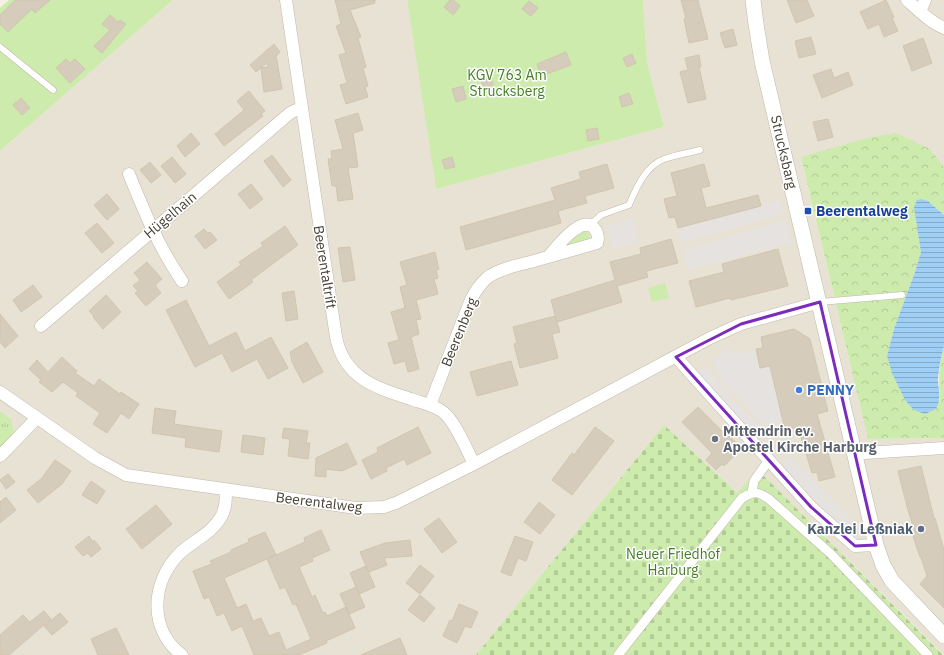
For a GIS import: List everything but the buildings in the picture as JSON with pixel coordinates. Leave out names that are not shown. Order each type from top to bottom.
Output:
[{"type":"street","name":"Beerentaltrift","points":[[286,0],[336,337],[339,348],[354,373],[367,383],[439,409],[449,418],[474,464]]},
{"type":"street","name":"Strucksbarg","points":[[753,0],[762,61],[820,302]]},
{"type":"street","points":[[907,0],[920,12],[944,28]]},
{"type":"street","points":[[920,12],[925,0]]},
{"type":"street","name":"Hügelhain","points":[[41,326],[290,113],[302,110]]},
{"type":"street","points":[[129,174],[152,230],[172,267],[182,281]]},
{"type":"street","points":[[548,257],[574,230],[583,225],[590,225]]},
{"type":"street","name":"Beerenberg","points":[[430,405],[470,302],[477,289],[487,278],[498,271],[597,243],[597,233],[590,225]]},
{"type":"street","name":"Beerentalweg","points":[[0,392],[94,458],[126,475],[356,508],[384,507],[396,503],[474,464],[710,338],[741,324],[820,302]]},
{"type":"street","points":[[820,302],[854,456],[876,546],[883,565],[892,582],[944,636]]},
{"type":"street","points":[[676,357],[811,507],[855,546],[876,546]]},
{"type":"street","points":[[0,456],[37,418]]},
{"type":"street","points":[[854,456],[866,453],[944,448]]},
{"type":"street","points":[[752,492],[754,481],[769,460]]},
{"type":"street","points":[[182,655],[170,643],[161,628],[157,609],[158,591],[166,571],[174,560],[214,526],[221,517],[225,504],[226,490]]},
{"type":"street","points":[[618,655],[742,498],[752,492],[761,494],[768,499],[831,554],[928,655]]},
{"type":"lane","points":[[0,47],[53,90]]},
{"type":"lane","points":[[590,225],[601,215],[629,205],[642,179],[657,163],[700,150]]},
{"type":"lane","points":[[820,302],[902,295]]},
{"type":"highlighted area","points":[[820,302],[876,545],[855,546],[811,507],[676,357],[741,324]]},
{"type":"shaded area","points":[[173,0],[407,0],[436,189],[664,127],[647,62],[643,0],[944,0],[944,167],[930,149],[867,138],[801,158],[868,439],[944,438],[944,655],[758,470],[738,494],[664,425],[476,655],[0,655],[0,456],[11,419],[0,411],[0,151]]},
{"type":"shaded area","points":[[781,200],[783,214],[682,243],[678,228]]},
{"type":"shaded area","points":[[633,218],[639,241],[613,249],[606,226]]},
{"type":"shaded area","points":[[786,220],[792,243],[688,270],[683,250]]},
{"type":"shaded area","points":[[728,347],[735,354],[756,349],[760,368],[770,366],[783,421],[771,424],[767,429],[715,373],[719,369],[712,361]]},
{"type":"shaded area","points":[[705,367],[767,435],[757,444],[692,371]]},
{"type":"shaded area","points":[[791,457],[857,525],[848,535],[780,465]]},
{"type":"green space","points":[[9,0],[173,0],[0,151],[0,8]]},
{"type":"green space","name":"KGV 763 Am Strucksberg","points":[[407,0],[643,0],[647,62],[664,127],[436,189]]},
{"type":"green space","points":[[896,133],[930,149],[944,167],[944,215],[928,202],[917,200],[916,221],[920,236],[921,252],[894,329],[887,356],[940,401],[940,366],[944,346],[944,438],[868,439],[801,157],[867,138]]},
{"type":"green space","points":[[584,231],[587,232],[589,236],[587,241],[567,247],[567,245]]},
{"type":"green space","points":[[665,283],[669,298],[652,302],[648,288]]},
{"type":"green space","points":[[0,411],[11,419],[15,440],[0,456]]},
{"type":"green space","name":"Neuer Friedhof Harburg","points":[[664,425],[737,493],[758,470],[943,655],[476,655]]},
{"type":"water","points":[[921,199],[928,201],[944,215],[944,346],[938,378],[938,404],[936,409],[925,414],[914,410],[905,400],[892,373],[887,356],[894,329],[921,252],[914,207],[917,200]]},
{"type":"place","name":"Beerentalweg","points":[[808,211]]},
{"type":"place","name":"PENNY","points":[[799,390]]},
{"type":"place","name":"Mittendrin ev. Apostel Kirche Harburg","points":[[715,439]]},
{"type":"place","name":"Kanzlei Leßniak","points":[[921,529]]}]
